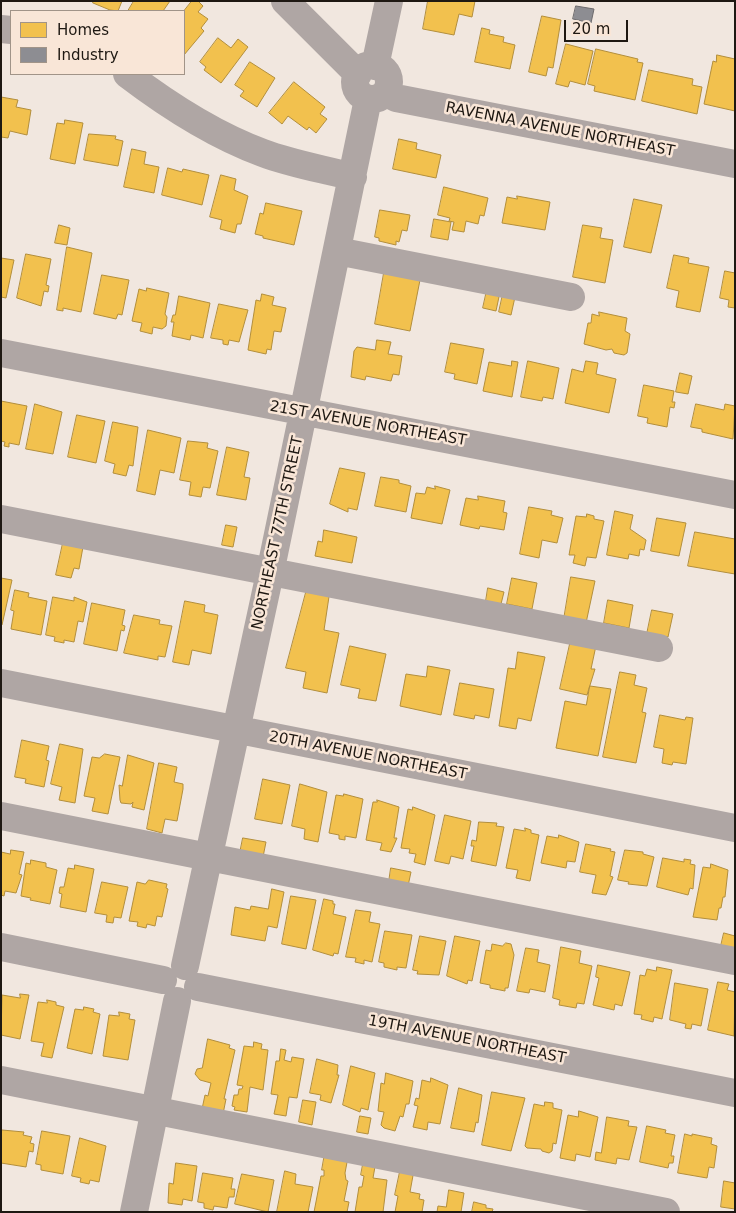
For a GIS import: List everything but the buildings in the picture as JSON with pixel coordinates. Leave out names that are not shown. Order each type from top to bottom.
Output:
[{"type":"street","points":[[285,1],[366,70],[387,74],[389,84],[377,95]]},
{"type":"street","points":[[366,70],[389,1]]},
{"type":"street","points":[[128,75],[167,103],[239,143],[290,162],[352,177]]},
{"type":"street","name":"RAVENNA AVENUE NORTHEAST","points":[[377,95],[735,164]]},
{"type":"street","name":"NORTHEAST 77TH STREET","points":[[134,1212],[352,177],[377,95]]},
{"type":"street","points":[[337,251],[571,297]]},
{"type":"street","name":"21ST AVENUE NORTHEAST","points":[[1,353],[268,406],[304,410],[735,494]]},
{"type":"street","points":[[1,519],[659,648]]},
{"type":"street","name":"20TH AVENUE NORTHEAST","points":[[1,683],[735,828]]},
{"type":"street","points":[[1,816],[735,961]]},
{"type":"street","name":"19TH AVENUE NORTHEAST","points":[[1,947],[735,1093]]},
{"type":"street","points":[[1,1080],[666,1212]]}]
